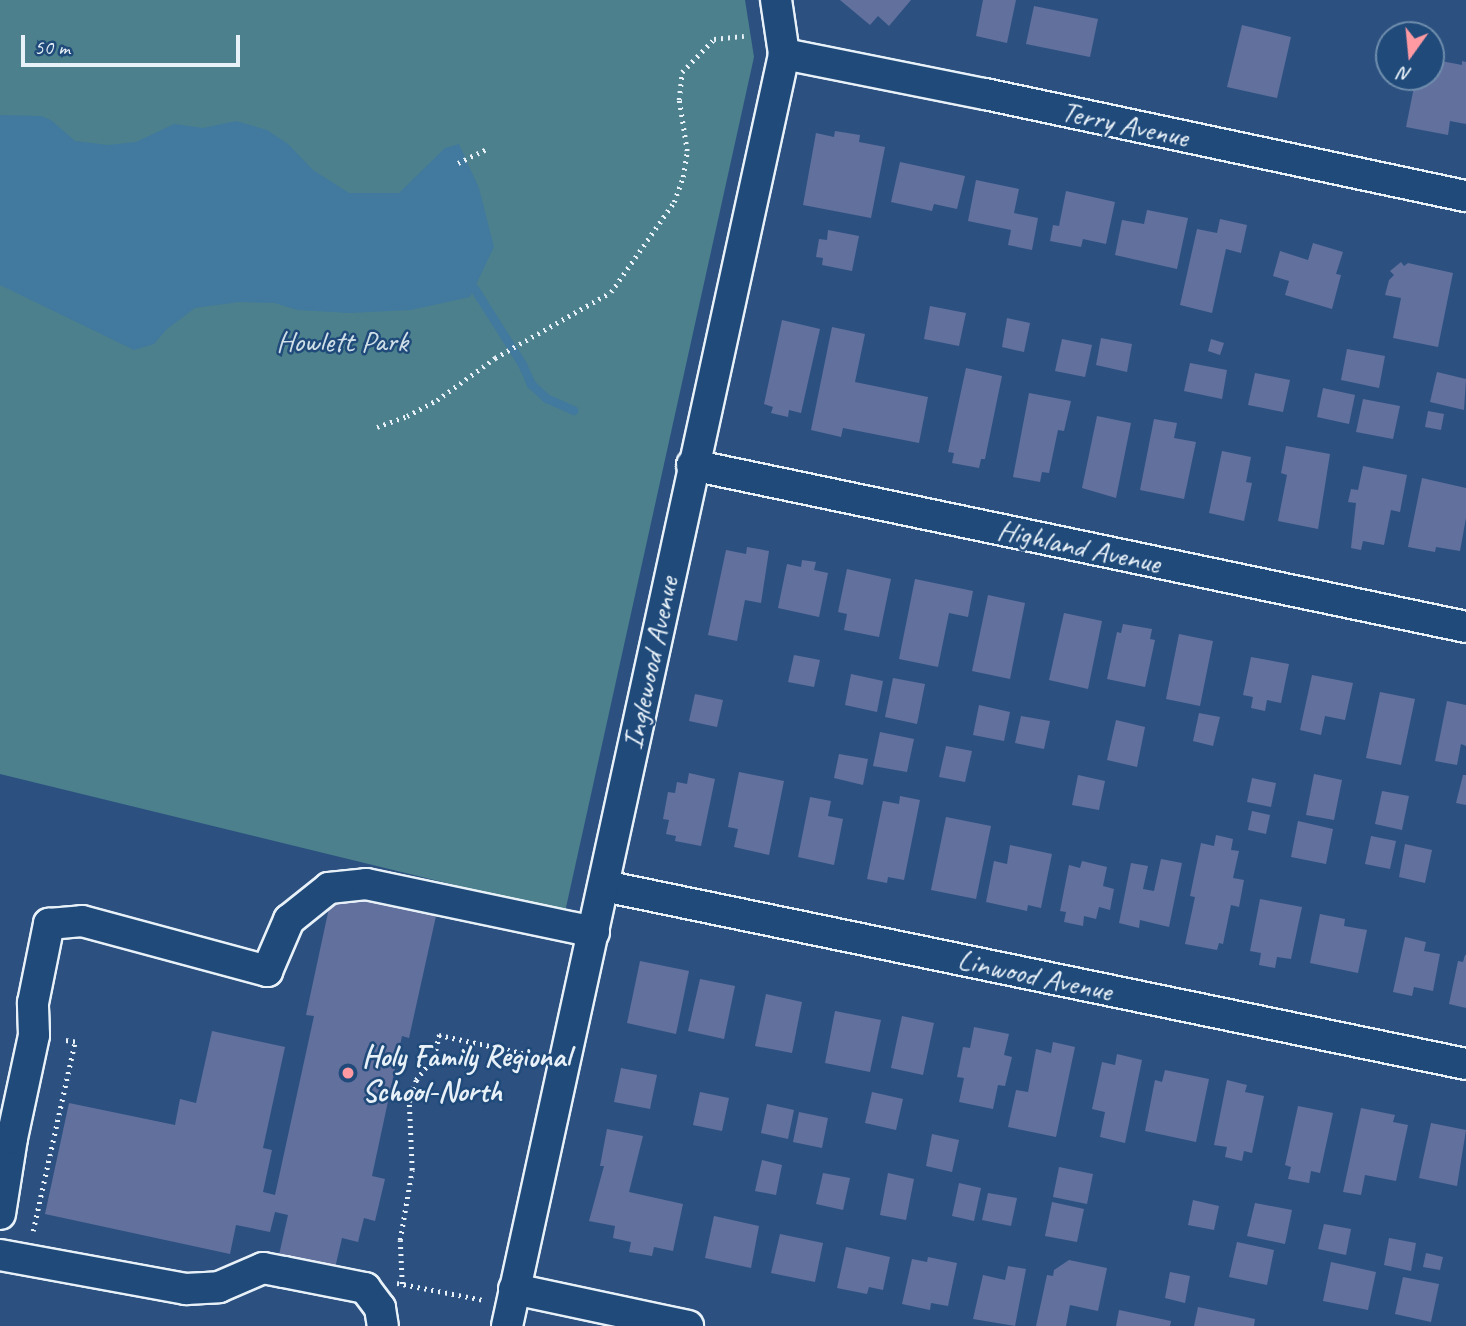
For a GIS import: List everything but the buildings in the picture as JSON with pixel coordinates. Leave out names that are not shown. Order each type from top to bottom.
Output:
[{"type":"street","name":"Inglewood Avenue","points":[[507,1326],[604,886],[692,465],[784,54],[776,0]]},
{"type":"street","name":"Terry Avenue","points":[[784,54],[1466,196]]},
{"type":"street","name":"Highland Avenue","points":[[692,465],[1466,627]]},
{"type":"street","points":[[0,1214],[12,1138],[34,1035],[33,1003],[50,924],[82,921],[267,971],[289,920],[329,888],[366,884],[594,932]]},
{"type":"street","name":"Linwood Avenue","points":[[604,886],[1466,1064]]},
{"type":"street","points":[[0,1255],[186,1289],[219,1287],[263,1268],[365,1288],[380,1308],[383,1326]]},
{"type":"street","points":[[514,1289],[688,1326]]},
{"type":"path","points":[[377,427],[407,416],[437,400],[527,338],[611,292],[629,270],[674,202],[683,177],[687,151],[679,100],[682,72],[714,39],[744,36]]},
{"type":"path","points":[[458,163],[489,148]]},
{"type":"path","points":[[34,1035],[75,1042],[31,1231],[44,1234]]},
{"type":"path","points":[[402,1284],[400,1240],[412,1170],[409,1102],[416,1080],[434,1057],[439,1035],[539,1056]]},
{"type":"path","points":[[389,1281],[486,1300]]},
{"type":"green space","name":"Howlett Park","points":[[0,0],[745,0],[754,57],[565,912],[0,774]]},
{"type":"water","points":[[0,115],[41,116],[51,120],[75,141],[108,145],[136,142],[174,124],[203,128],[236,121],[267,130],[288,144],[313,170],[349,193],[399,193],[445,148],[459,144],[479,188],[494,247],[470,297],[411,310],[350,313],[297,310],[275,303],[239,302],[195,308],[167,329],[154,344],[134,350],[0,285]]},
{"type":"waterway","points":[[474,288],[522,364],[531,384],[546,398],[573,410]]},
{"type":"place","name":"Holy Family Regional School-North","points":[[348,1073]]}]
